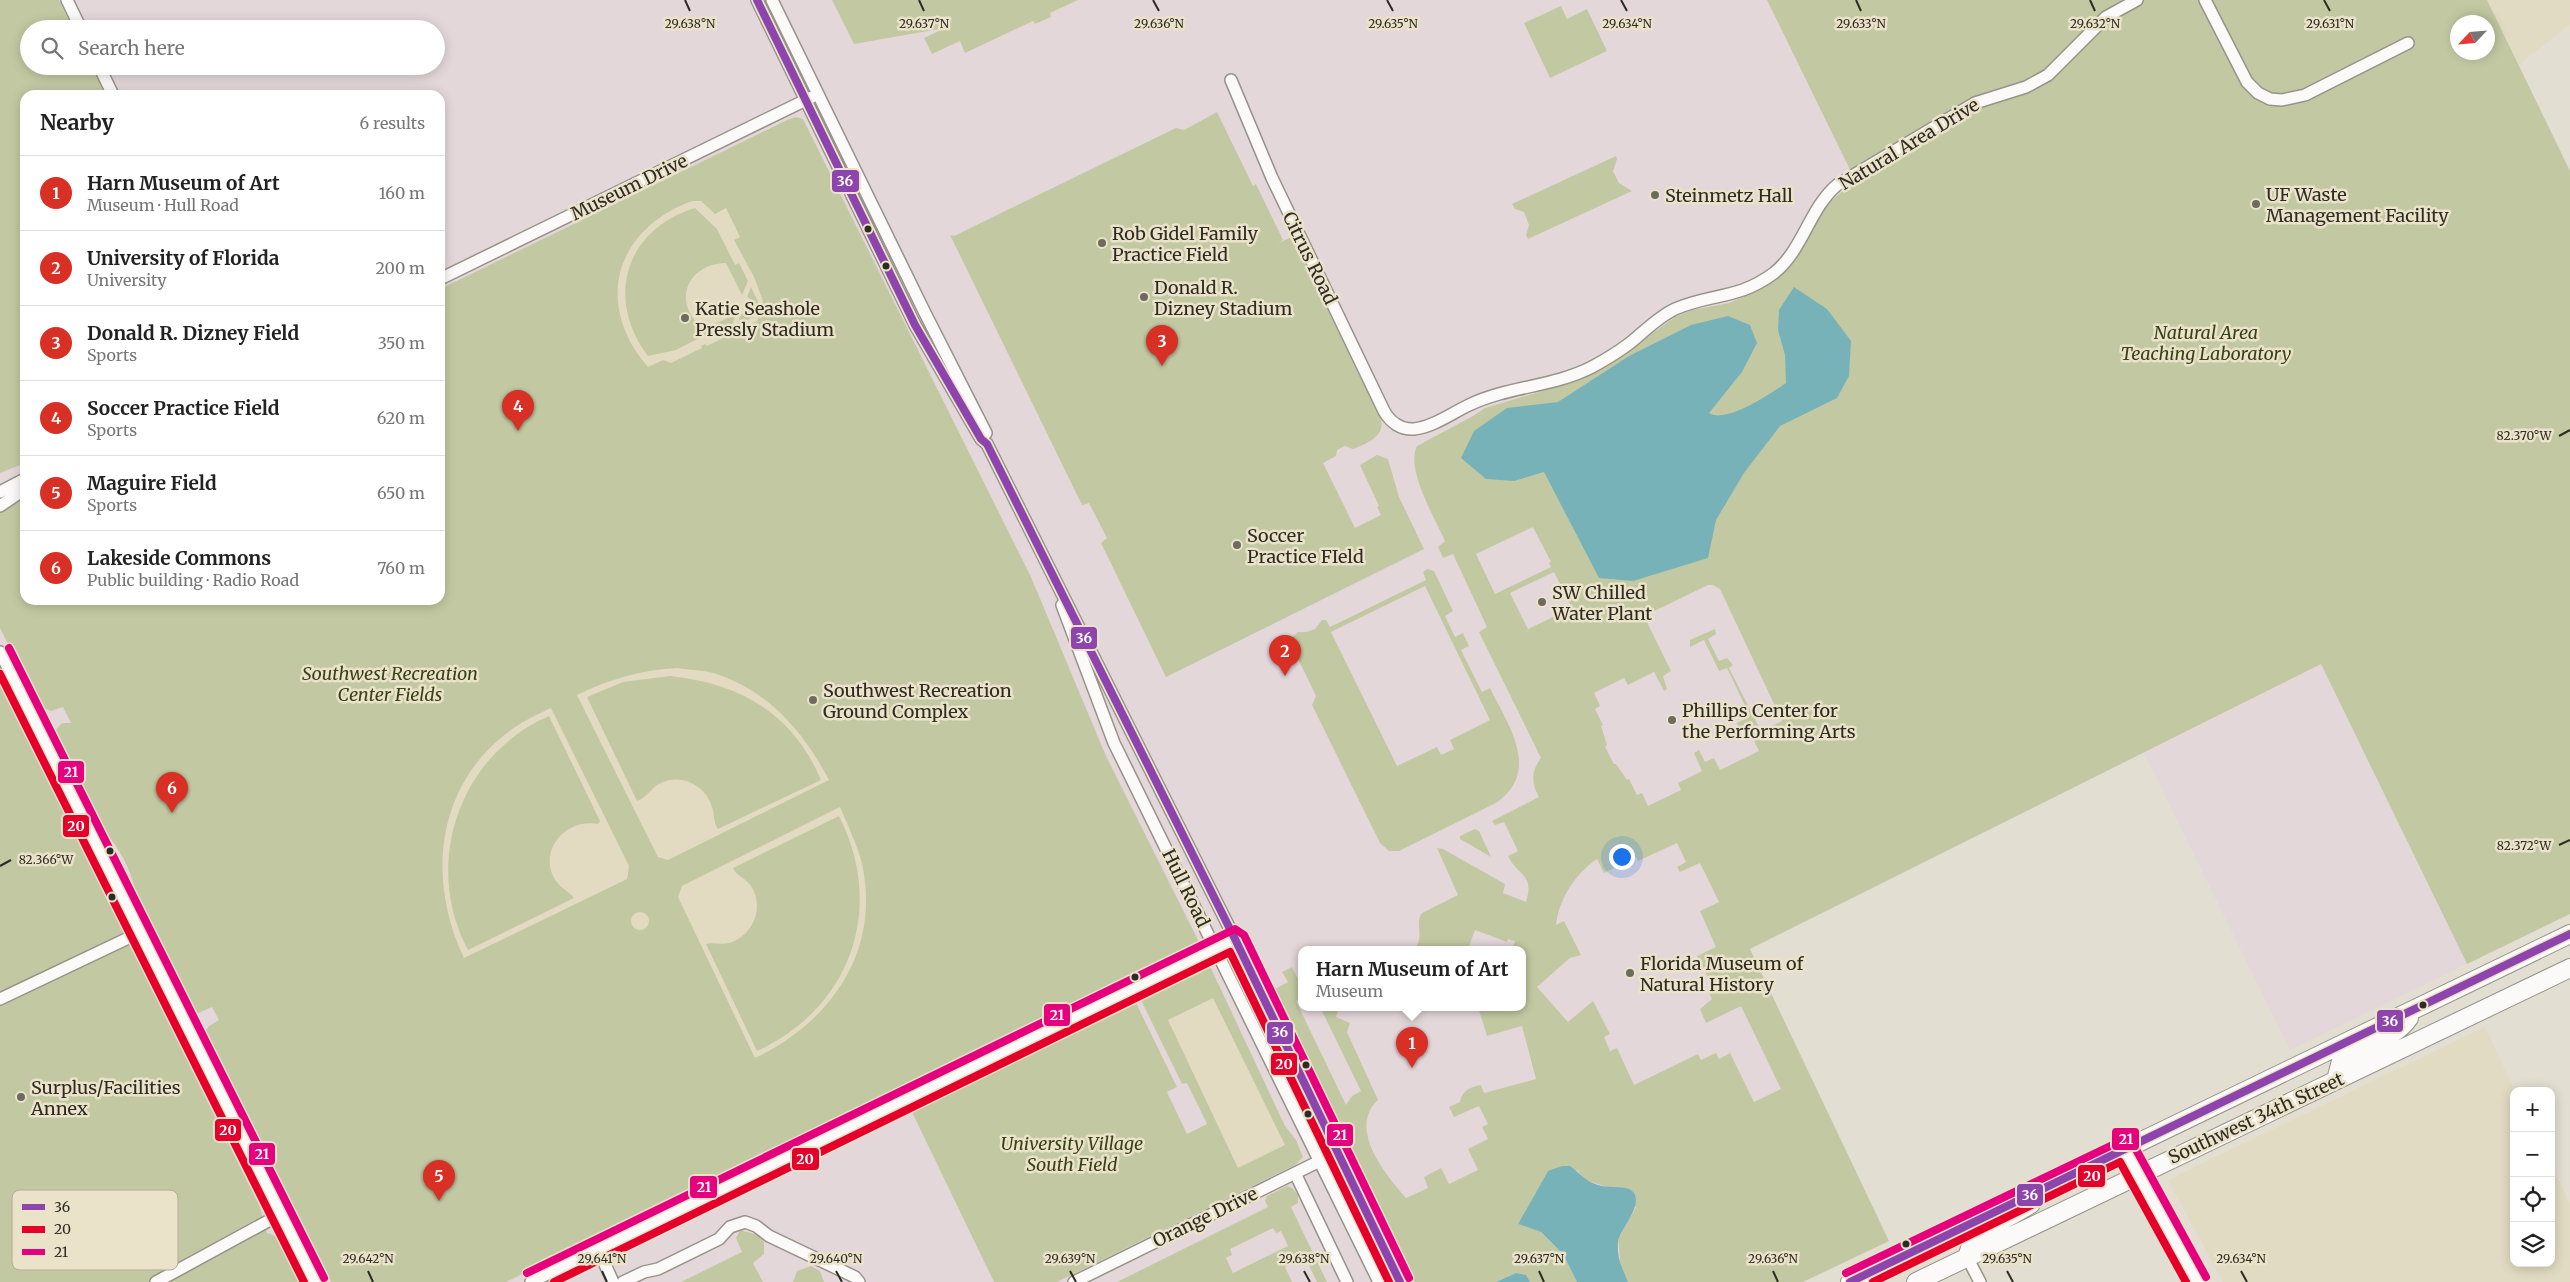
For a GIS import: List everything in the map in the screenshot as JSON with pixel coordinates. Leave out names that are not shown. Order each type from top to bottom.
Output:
[{"type":"main road","name":"Southwest 34th Street","points":[[1850,1282],[2570,934]]},
{"type":"main road","name":"Southwest 34th Street","points":[[1916,1282],[2570,968]]},
{"type":"main road","points":[[2336,1080],[2342,1061],[2404,1026],[2415,1009]]},
{"type":"main road","points":[[2124,1149],[2197,1282]]},
{"type":"main road","points":[[1967,1257],[1974,1237],[2027,1209],[2049,1186]]},
{"type":"street","points":[[67,0],[77,20]]},
{"type":"street","name":"Hull Road","points":[[757,0],[915,325],[981,439],[987,444],[1048,568],[1087,641],[1160,793],[1235,938],[1336,1153],[1400,1282]]},
{"type":"street","name":"Hull Road","points":[[772,0],[988,436],[987,444]]},
{"type":"street","name":"Natural Area Drive","points":[[1402,428],[1414,429],[1424,427],[1494,394],[1570,376],[1619,351],[1671,312],[1688,305],[1737,294],[1754,286],[1784,263],[1821,202],[1837,185],[1971,105],[1991,96],[2026,87],[2048,75],[2109,15],[2137,0]]},
{"type":"street","points":[[2205,0],[2247,82],[2258,93],[2270,99],[2282,100],[2305,95],[2408,43]]},
{"type":"street","points":[[103,75],[111,90]]},
{"type":"street","name":"Citrus Road","points":[[1231,80],[1272,178],[1384,411],[1390,420],[1402,428]]},
{"type":"street","name":"Museum Drive","points":[[445,277],[818,94]]},
{"type":"street","points":[[0,492],[20,482]]},
{"type":"street","points":[[0,506],[20,492]]},
{"type":"street","name":"Hull Road","points":[[1048,568],[1114,742],[1379,1282]]},
{"type":"street","points":[[0,652],[315,1282]]},
{"type":"street","points":[[0,999],[141,932]]},
{"type":"street","points":[[531,1282],[1235,938]]},
{"type":"street","name":"Orange Drive","points":[[1074,1282],[1336,1153]]},
{"type":"street","points":[[1295,1173],[1347,1282]]},
{"type":"street","points":[[156,1282],[281,1214]]},
{"type":"street","points":[[622,1282],[658,1268],[719,1239],[730,1227],[745,1222],[855,1277],[859,1282]]},
{"type":"street","points":[[598,1249],[613,1282]]},
{"type":"street","points":[[1967,1257],[1980,1282]]},
{"type":"shaded area","points":[[0,0],[2487,0],[2494,15],[2450,15],[2450,60],[2495,60],[2495,16],[2570,171],[2570,914],[2290,1050],[2144,753],[1750,949],[1889,1241],[1803,1282],[0,1282]]},
{"type":"shaded area","points":[[2487,0],[2570,0],[2570,24],[2519,65]]},
{"type":"shaded area","points":[[2485,1027],[2513,1087],[2510,1087],[2510,1267],[2555,1267],[2555,1173],[2570,1204],[2570,1282],[2223,1282],[2168,1180]]},
{"type":"green space","points":[[0,0],[59,0],[69,20],[20,20],[20,75],[96,75],[104,90],[20,90],[20,465],[0,473]]},
{"type":"green space","points":[[832,0],[1078,0],[1050,13],[1051,17],[1035,24],[1033,21],[965,53],[960,41],[932,54],[924,38],[945,28],[854,44]]},
{"type":"green space","name":"Natural Area Teaching Laboratory","points":[[1767,0],[2487,0],[2494,15],[2450,15],[2450,60],[2495,60],[2495,16],[2570,171],[2570,914],[2467,964],[2321,664],[1750,949],[1889,1241],[1803,1282],[1628,1282],[1621,1270],[1618,1239],[1636,1207],[1610,1188],[1585,1180],[1577,1170],[1548,1171],[1518,1224],[1541,1232],[1563,1254],[1577,1282],[1530,1282],[1525,1275],[1516,1273],[1496,1282],[1413,1282],[1318,1087],[1275,989],[1288,982],[1282,972],[1292,967],[1298,979],[1298,1000],[1296,1001],[1298,1011],[1301,1011],[1346,1105],[1352,1096],[1361,1091],[1322,1011],[1338,1011],[1336,1017],[1350,1023],[1347,1032],[1378,1100],[1369,1112],[1366,1124],[1368,1138],[1380,1165],[1406,1198],[1428,1188],[1424,1177],[1441,1168],[1449,1184],[1478,1170],[1468,1149],[1488,1139],[1482,1127],[1488,1124],[1479,1106],[1454,1117],[1449,1107],[1460,1102],[1465,1092],[1470,1088],[1481,1085],[1484,1093],[1536,1079],[1522,1026],[1487,1036],[1479,1011],[1526,1011],[1526,946],[1513,946],[1515,941],[1508,939],[1507,942],[1475,930],[1469,946],[1417,946],[1420,934],[1419,920],[1422,913],[1458,895],[1437,848],[1443,849],[1505,884],[1503,893],[1526,902],[1528,893],[1527,880],[1508,856],[1518,851],[1504,822],[1495,825],[1492,821],[1539,797],[1533,777],[1535,768],[1541,758],[1479,632],[1487,627],[1453,554],[1443,558],[1438,547],[1445,541],[1418,480],[1414,456],[1417,446],[1485,408],[1583,379],[1617,359],[1675,317],[1692,310],[1729,303],[1757,291],[1784,272],[1829,203],[1855,180]],"holes":[[[1533,527],[1551,562],[1549,563],[1551,567],[1495,594],[1476,554]],[[1554,572],[1572,608],[1528,629],[1510,593]],[[1708,585],[1713,585],[1720,589],[1782,721],[1761,731],[1729,668],[1733,665],[1727,658],[1719,661],[1708,639],[1716,634],[1715,629],[1690,640],[1690,647],[1704,640],[1719,671],[1727,668],[1750,716],[1737,723],[1739,728],[1746,725],[1759,751],[1720,770],[1714,758],[1705,762],[1699,750],[1694,753],[1702,771],[1678,783],[1681,790],[1648,806],[1642,793],[1637,795],[1629,779],[1627,780],[1616,764],[1614,764],[1605,747],[1607,745],[1601,726],[1603,725],[1595,709],[1600,706],[1594,693],[1624,678],[1628,685],[1654,672],[1664,691],[1667,689],[1663,676],[1671,671],[1644,616]],[[1677,843],[1686,862],[1677,867],[1680,872],[1700,863],[1719,902],[1700,911],[1716,947],[1697,956],[1715,991],[1709,994],[1712,999],[1700,1009],[1706,1023],[1741,1006],[1781,1089],[1754,1102],[1730,1053],[1719,1059],[1716,1053],[1701,1060],[1698,1054],[1634,1085],[1617,1048],[1610,1051],[1604,1037],[1610,1034],[1593,1001],[1568,1022],[1537,987],[1570,958],[1581,955],[1564,921],[1556,925],[1564,897],[1582,872],[1597,859],[1604,873],[1636,857],[1638,861]]]},
{"type":"green space","points":[[1561,6],[1567,19],[1587,9],[1607,51],[1550,78],[1524,23]]},
{"type":"green space","name":"Donald R. Dizney Stadium","points":[[1217,112],[1253,186],[1256,184],[1283,240],[1278,243],[1292,237],[1381,419],[1382,425],[1378,435],[1353,449],[1345,446],[1337,450],[1336,456],[1323,463],[1355,528],[1381,515],[1377,507],[1379,506],[1360,465],[1377,455],[1388,459],[1399,497],[1424,549],[1166,677],[1101,543],[1107,538],[1089,503],[1082,505],[950,235],[954,236],[1176,128],[1184,130]]},
{"type":"green space","name":"Southwest Recreation Ground Complex","points":[[796,117],[803,119],[1031,577],[1106,756],[1199,942],[1193,949],[1128,981],[506,1282],[331,1282],[205,1032],[209,1026],[219,1020],[212,1007],[196,1014],[136,896],[125,862],[105,832],[55,731],[62,723],[71,723],[63,707],[51,711],[39,706],[0,628],[0,510],[20,498],[20,605],[445,605],[445,287]]},
{"type":"green space","points":[[1616,156],[1617,159],[1613,171],[1619,183],[1632,191],[1528,239],[1526,235],[1529,225],[1524,212],[1515,209],[1512,204]]},
{"type":"green space","points":[[1427,569],[1434,571],[1453,611],[1445,616],[1455,637],[1463,633],[1469,646],[1461,650],[1482,692],[1490,688],[1512,732],[1519,762],[1517,777],[1510,790],[1496,803],[1399,851],[1389,851],[1380,843],[1312,705],[1316,696],[1289,640],[1298,632],[1315,629],[1322,620],[1326,620],[1330,627],[1426,580],[1423,572]],"holes":[[[1425,586],[1490,720],[1450,740],[1454,749],[1441,755],[1437,747],[1397,766],[1331,632]]]},
{"type":"green space","points":[[0,682],[260,1207],[267,1233],[274,1235],[284,1246],[302,1282],[0,1282]]},
{"type":"green space","points":[[1475,829],[1479,831],[1491,857],[1460,839],[1460,836]]},
{"type":"green space","name":"University Village South Field","points":[[1209,964],[1285,1126],[1296,1140],[1303,1157],[1295,1165],[1057,1282],[994,1282],[911,1110],[1135,1001],[1177,1087],[1167,1092],[1187,1134],[1207,1124],[1187,1083],[1182,1084],[1139,996]]},
{"type":"green space","points":[[1287,1186],[1292,1188],[1298,1195],[1298,1203],[1291,1207],[1327,1282],[1317,1282],[1308,1263],[1302,1266],[1299,1260],[1285,1267],[1292,1282],[1117,1282],[1268,1207],[1265,1201],[1267,1196]],"holes":[[[1273,1228],[1276,1233],[1281,1231],[1288,1246],[1233,1273],[1226,1258],[1232,1255],[1230,1249]]]},
{"type":"green space","points":[[740,1230],[758,1235],[764,1242],[764,1254],[753,1263],[763,1282],[681,1282],[742,1252],[736,1238]]},
{"type":"green space","points":[[811,1266],[820,1271],[824,1282],[793,1282],[797,1271]]},
{"type":"sand","points":[[692,201],[701,201],[715,214],[726,208],[740,237],[734,240],[754,277],[763,301],[757,321],[707,346],[705,344],[701,346],[702,348],[671,363],[663,360],[648,367],[636,352],[629,339],[620,313],[618,292],[620,272],[628,253],[639,237],[654,222],[671,210]],"holes":[[[695,208],[717,229],[735,265],[739,263],[748,281],[742,295],[726,263],[712,265],[701,270],[688,287],[686,297],[688,308],[694,319],[704,329],[736,314],[731,328],[714,337],[711,332],[676,350],[648,356],[635,334],[627,311],[625,289],[629,268],[638,249],[652,232],[671,218]],[[751,287],[758,302],[753,317],[738,325],[740,315],[754,309],[747,297]]]},
{"type":"sand","points":[[678,668],[704,671],[733,680],[767,701],[782,714],[808,745],[829,780],[668,860],[658,857],[577,695],[626,676]],"holes":[[[670,676],[695,680],[741,694],[779,719],[795,736],[821,780],[718,829],[709,800],[692,783],[669,780],[654,787],[637,801],[587,697],[623,682]]]},
{"type":"sand","points":[[551,708],[629,866],[627,879],[464,958],[445,900],[444,840],[451,811],[463,784],[480,759],[508,732]],"holes":[[[549,716],[600,821],[598,824],[587,823],[567,830],[559,837],[550,855],[553,876],[574,898],[468,950],[455,917],[449,883],[450,848],[458,815],[472,785],[492,757],[518,734]]]},
{"type":"sand","points":[[840,807],[860,857],[866,896],[864,926],[857,954],[844,980],[827,1004],[806,1025],[782,1043],[755,1058],[678,897],[682,886]],"holes":[[[839,816],[853,851],[859,885],[858,919],[851,952],[837,982],[816,1009],[789,1032],[757,1051],[706,944],[729,943],[745,934],[754,920],[757,911],[755,894],[751,886],[733,868]]]},
{"type":"sand","points":[[640,912],[646,915],[649,921],[646,927],[640,930],[634,927],[631,921],[634,915]]},
{"type":"sand","points":[[1213,998],[1285,1145],[1238,1168],[1168,1020]]},
{"type":"water","points":[[1794,287],[1827,309],[1851,341],[1849,376],[1837,398],[1780,426],[1744,473],[1716,520],[1708,558],[1633,581],[1599,578],[1544,472],[1514,481],[1486,479],[1461,458],[1474,431],[1507,408],[1558,402],[1629,356],[1691,325],[1728,316],[1750,325],[1757,343],[1742,372],[1709,413],[1717,415],[1726,414],[1748,406],[1786,383],[1785,355],[1778,330],[1779,310]]},
{"type":"water","points":[[1562,1166],[1570,1166],[1594,1184],[1626,1188],[1634,1194],[1636,1200],[1635,1207],[1618,1241],[1619,1258],[1628,1282],[1577,1282],[1563,1254],[1541,1232],[1518,1224],[1548,1171]]},
{"type":"water","points":[[1516,1273],[1526,1275],[1530,1282],[1496,1282]]},
{"type":"transit line","name":"36","points":[[757,0],[915,325],[981,439],[987,444],[1235,939],[1400,1282]]},
{"type":"transit line","name":"21","points":[[9,648],[324,1278]]},
{"type":"transit line","name":"20","points":[[0,674],[304,1282]]},
{"type":"transit line","name":"21","points":[[527,1273],[1235,929],[1244,935],[1409,1278]]},
{"type":"transit line","name":"36","points":[[1850,1282],[2570,934]]},
{"type":"transit line","name":"20","points":[[554,1282],[1230,952],[1389,1282]]},
{"type":"transit line","name":"21","points":[[1846,1273],[2125,1139],[2133,1144],[2206,1277]]},
{"type":"transit line","name":"20","points":[[1873,1282],[2120,1162],[2186,1282]]},
{"type":"place","name":"Steinmetz Hall","points":[[1655,195]]},
{"type":"place","name":"UF Waste Management Facility","points":[[2256,204]]},
{"type":"place","name":"Rob Gidel Family Practice Field","points":[[1102,243]]},
{"type":"place","name":"Donald R. Dizney Stadium","points":[[1144,297]]},
{"type":"place","name":"Katie Seashole Pressly Stadium","points":[[685,318]]},
{"type":"place","name":"Donald R. Dizney Field","points":[[1162,366]]},
{"type":"place","name":"Soccer Practice Field","points":[[518,431]]},
{"type":"place","name":"Soccer Practice FIeld","points":[[1237,545]]},
{"type":"place","name":"SW Chilled Water Plant","points":[[1542,602]]},
{"type":"place","name":"University of Florida","points":[[1285,676]]},
{"type":"place","name":"Southwest Recreation Ground Complex","points":[[813,700]]},
{"type":"place","name":"Phillips Center for the Performing Arts","points":[[1672,720]]},
{"type":"place","name":"Lakeside Commons","points":[[172,813]]},
{"type":"place","name":"Florida Museum of Natural History","points":[[1630,973]]},
{"type":"place","name":"Harn Museum of Art","points":[[1412,1068]]},
{"type":"place","name":"Surplus/Facilities Annex","points":[[21,1097]]},
{"type":"place","name":"Maguire Field","points":[[439,1201]]},
{"type":"park label","name":"Southwest Recreation Center Fields","points":[[390,683]]}]
